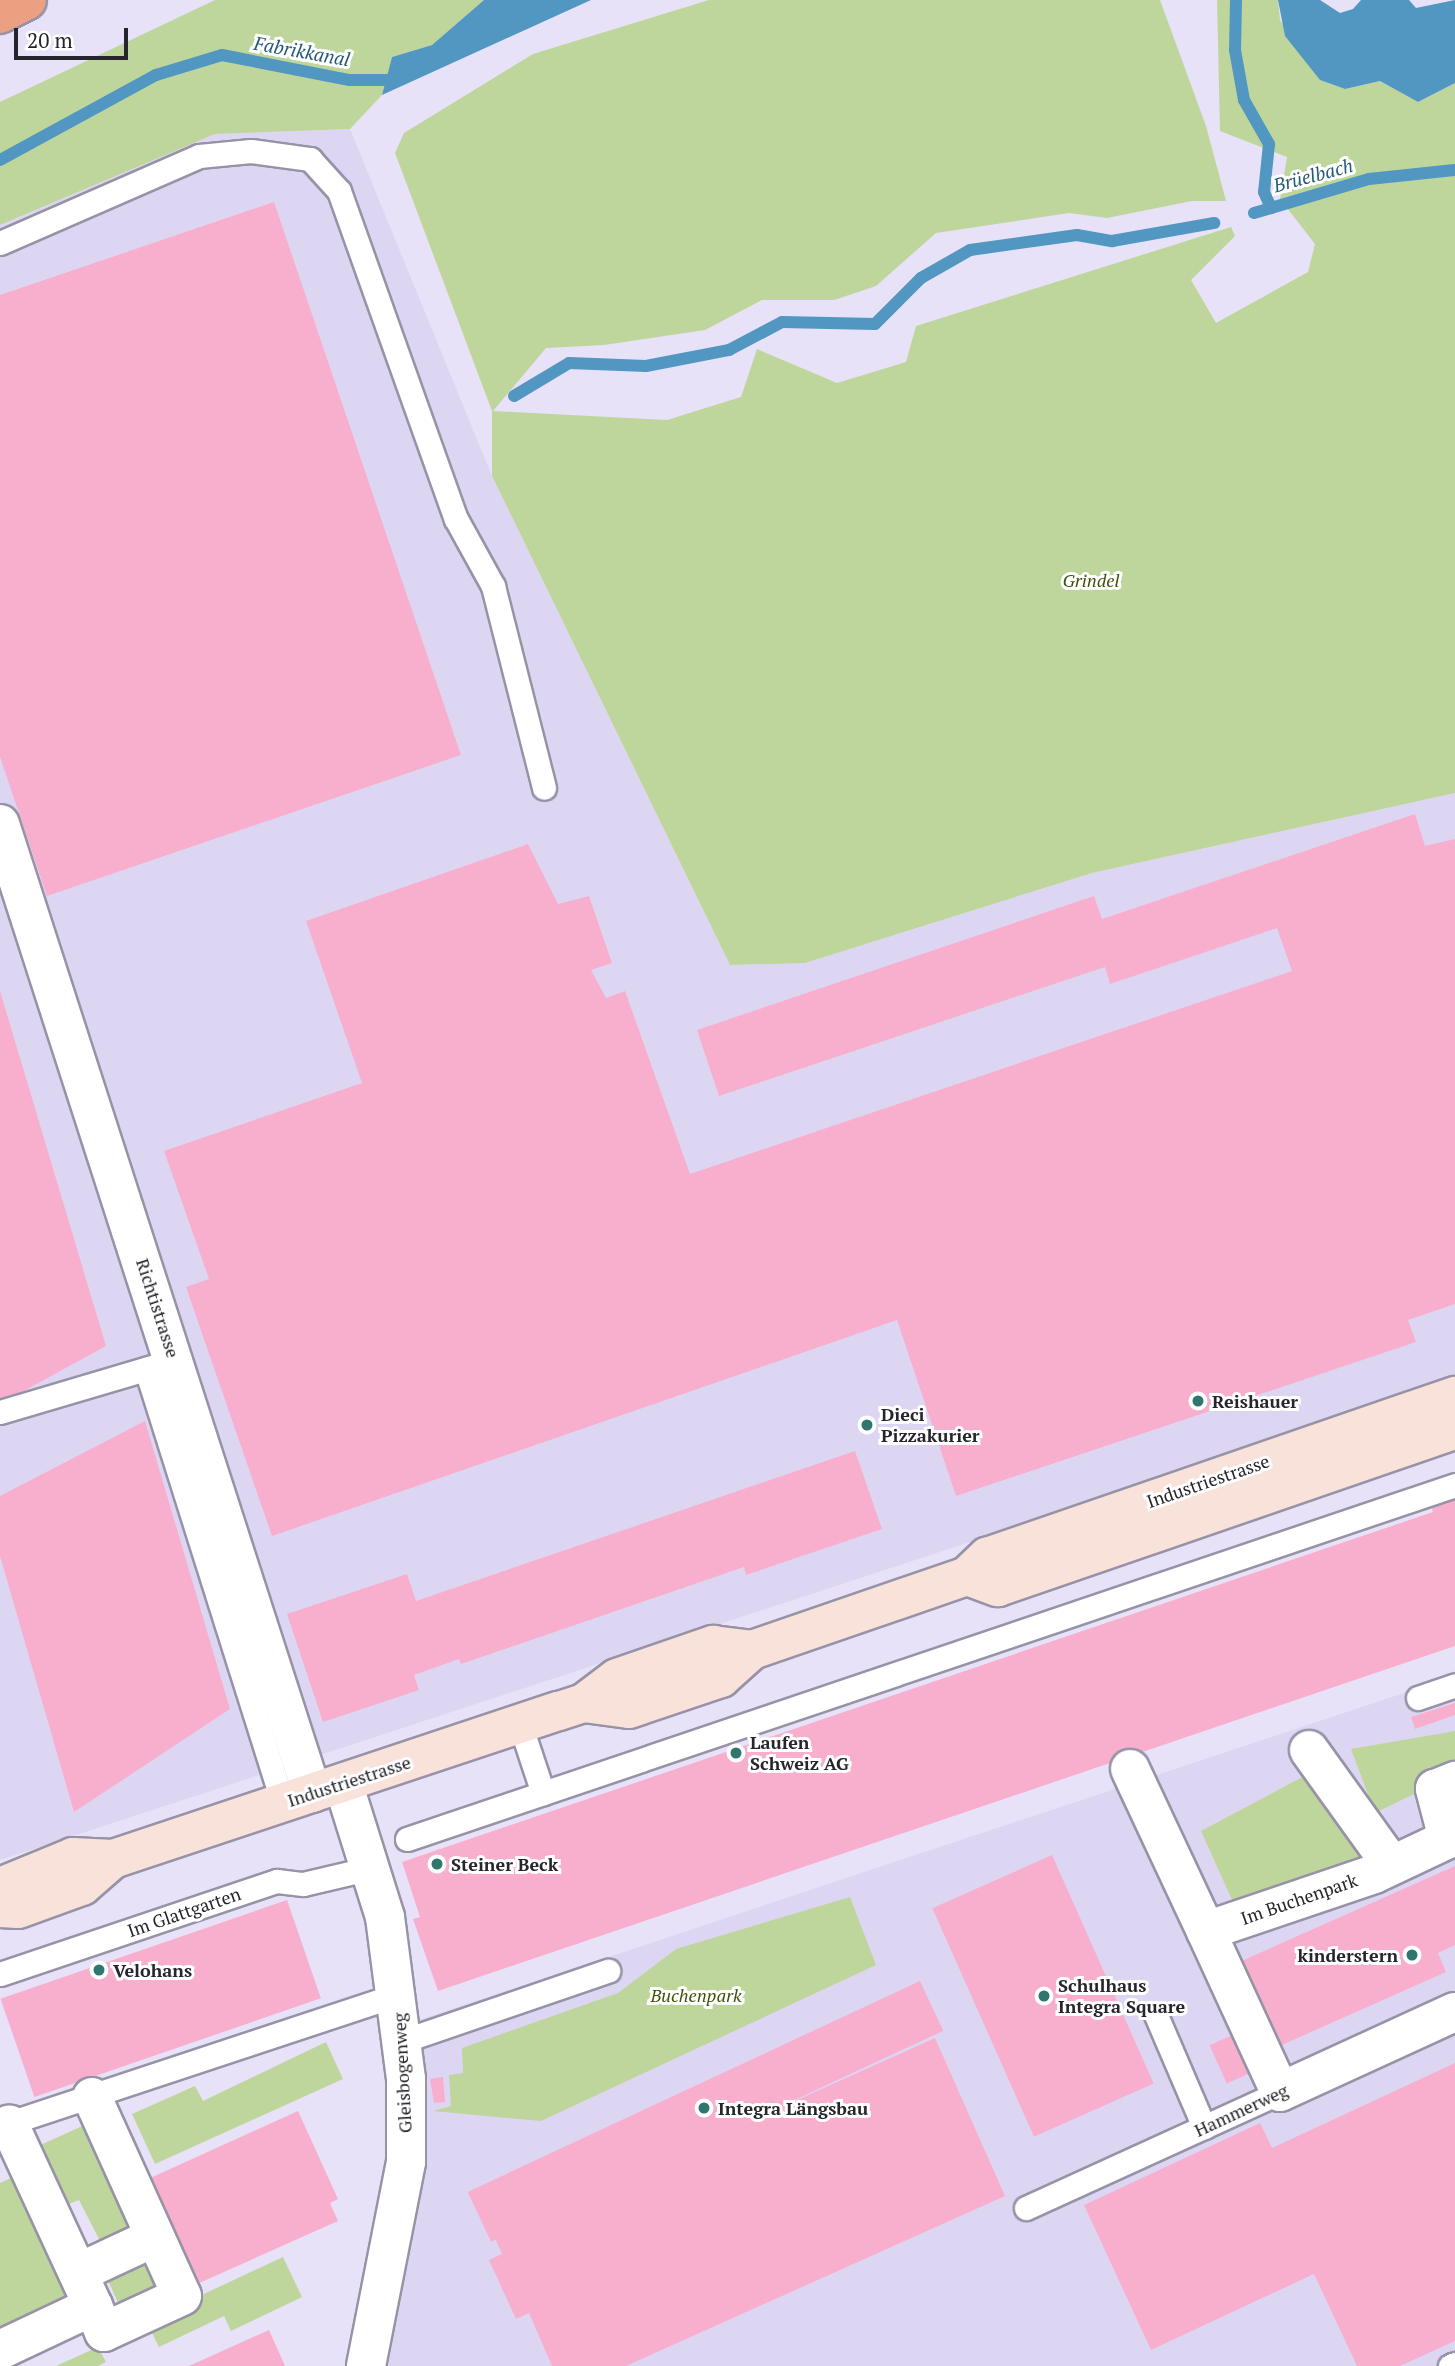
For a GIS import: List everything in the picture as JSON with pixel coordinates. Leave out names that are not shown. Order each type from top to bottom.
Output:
[{"type":"highway","points":[[0,13],[27,0]]},
{"type":"street","name":"Richtistrasse","points":[[0,824],[161,1364],[313,1793]]},
{"type":"street","name":"Industriestrasse","points":[[0,1887],[73,1857],[113,1859],[584,1703],[629,1709],[720,1678],[752,1650],[967,1576],[987,1557],[1455,1396]]},
{"type":"street","name":"Industriestrasse","points":[[967,1576],[998,1587],[1455,1430]]},
{"type":"street","points":[[1309,1751],[1391,1864]]},
{"type":"street","points":[[1130,1769],[1280,2092]]},
{"type":"street","name":"Im Buchenpark","points":[[1206,1931],[1391,1864],[1448,1839],[1435,1789],[1455,1781]]},
{"type":"street","name":"Gleisbogenweg","points":[[313,1793],[371,1868],[385,1917],[403,2041],[406,2162],[366,2366]]},
{"type":"street","name":"Industriestrasse","points":[[0,1908],[18,1909],[82,1886],[113,1859]]},
{"type":"street","name":"Hammerweg","points":[[1280,2092],[1455,2012]]},
{"type":"street","points":[[4,2125],[104,2332],[182,2296],[92,2097]]},
{"type":"street","points":[[0,2350],[155,2237]]},
{"type":"lane","points":[[0,243],[200,156],[251,151],[310,159],[339,191],[456,519],[493,586],[544,788]]},
{"type":"lane","points":[[0,1412],[161,1364]]},
{"type":"lane","points":[[407,1839],[1455,1485]]},
{"type":"lane","points":[[1418,1698],[1455,1685]]},
{"type":"lane","points":[[520,1724],[542,1793]]},
{"type":"lane","name":"Im Glattgarten","points":[[0,1974],[276,1881],[303,1884],[371,1868]]},
{"type":"lane","points":[[403,2041],[608,1971]]},
{"type":"lane","points":[[4,2125],[398,1994]]},
{"type":"lane","points":[[1156,2015],[1204,2127]]},
{"type":"lane","name":"Hammerweg","points":[[1026,2208],[1280,2092]]},
{"type":"shaded area","points":[[350,129],[492,476],[730,965],[805,963],[1092,873],[1455,793],[1455,1383],[0,1860],[0,225],[215,134]]},
{"type":"shaded area","points":[[1455,1676],[1455,2366],[355,2366],[407,2024]]},
{"type":"green space","points":[[215,0],[484,0],[432,45],[392,57],[382,95],[350,129],[215,134],[0,225],[0,102]]},
{"type":"green space","name":"Grindel","points":[[709,0],[1160,0],[1206,126],[1226,201],[1192,201],[1107,218],[1069,213],[936,233],[876,286],[834,300],[762,300],[705,330],[604,345],[546,348],[493,411],[667,420],[741,397],[757,349],[837,383],[906,362],[916,326],[1231,227],[1235,236],[1191,280],[1216,323],[1308,272],[1315,244],[1280,199],[1287,157],[1220,131],[1217,0],[1278,0],[1280,20],[1320,80],[1345,89],[1380,81],[1418,102],[1455,83],[1455,793],[1092,873],[805,963],[730,965],[492,476],[492,411],[395,153],[404,133],[533,54]]},
{"type":"green space","points":[[1455,1731],[1455,1774],[1375,1813],[1351,1749]]},
{"type":"green space","points":[[1310,1773],[1369,1866],[1237,1911],[1201,1831]]},
{"type":"green space","name":"Buchenpark","points":[[850,1897],[876,1965],[541,2121],[433,2111],[451,2106],[449,2075],[463,2073],[462,2048],[618,1993],[676,1949]]},
{"type":"green space","points":[[326,2042],[343,2079],[155,2164],[132,2114],[195,2086],[203,2101]]},
{"type":"green space","points":[[91,2122],[140,2230],[103,2247],[79,2200],[61,2207],[34,2148]]},
{"type":"green space","points":[[19,2174],[79,2299],[0,2336],[0,2183]]},
{"type":"green space","points":[[149,2247],[170,2294],[123,2314],[102,2268]]},
{"type":"green space","points":[[283,2257],[302,2297],[231,2331],[224,2316],[159,2347],[146,2321]]},
{"type":"green space","points":[[98,2347],[106,2362],[98,2366],[56,2366]]},
{"type":"water","points":[[484,0],[591,0],[382,95],[392,57],[432,45]]},
{"type":"water","points":[[1278,0],[1320,0],[1340,13],[1353,9],[1361,0],[1409,0],[1416,8],[1455,0],[1455,83],[1418,102],[1380,81],[1345,89],[1320,80],[1285,36]]},
{"type":"building","points":[[274,202],[461,755],[47,896],[0,757],[0,295]]},
{"type":"building","points":[[1415,814],[1425,846],[1455,839],[1455,1304],[1408,1320],[1416,1342],[956,1496],[897,1320],[272,1536],[186,1287],[209,1279],[164,1151],[362,1083],[306,921],[528,844],[558,904],[589,896],[612,963],[591,970],[606,998],[625,991],[690,1174],[1292,971],[1277,928],[1110,984],[1105,967],[719,1096],[697,1030],[1094,896],[1102,919]]},
{"type":"building","points":[[0,991],[106,1346],[0,1404]]},
{"type":"building","points":[[145,1421],[230,1709],[74,1812],[0,1556],[0,1496]]},
{"type":"building","points":[[855,1451],[882,1529],[746,1575],[744,1567],[461,1664],[459,1659],[414,1675],[419,1690],[323,1722],[287,1614],[407,1574],[416,1601]]},
{"type":"building","points":[[1455,1498],[1455,1646],[438,1991],[413,1919],[420,1917],[402,1862],[1433,1512],[1431,1506]]},
{"type":"building","points":[[1455,1703],[1455,1715],[1415,1729],[1411,1717]]},
{"type":"building","name":"Schulhaus Integra Square","points":[[1052,1855],[1154,2083],[1034,2137],[932,1908]]},
{"type":"building","points":[[1455,1866],[1455,1945],[1438,1953],[1446,1972],[1275,2048],[1237,1963]]},
{"type":"building","points":[[287,1900],[321,1998],[34,2097],[1,1999]]},
{"type":"building","name":"Integra Längsbau","points":[[920,1981],[943,2031],[491,2242],[468,2192]]},
{"type":"building","points":[[1237,2033],[1254,2071],[1227,2084],[1210,2045]]},
{"type":"building","points":[[935,2038],[1005,2196],[626,2366],[552,2366],[529,2313],[516,2319],[489,2260],[502,2254],[494,2236]]},
{"type":"building","points":[[1455,2063],[1455,2341],[1400,2366],[1357,2366],[1314,2274],[1151,2350],[1084,2205],[1260,2123],[1272,2148]]},
{"type":"building","points":[[443,2077],[445,2102],[434,2103],[430,2079]]},
{"type":"building","points":[[298,2111],[338,2199],[330,2203],[338,2221],[188,2288],[148,2179]]},
{"type":"building","points":[[269,2330],[285,2366],[189,2366]]},
{"type":"waterway","name":"Brüelbach","points":[[1236,0],[1235,50],[1244,100],[1269,144],[1264,192],[1271,208],[1369,179],[1455,170]]},
{"type":"waterway","name":"Fabrikkanal","points":[[0,160],[156,75],[222,55],[350,80],[390,80],[402,75]]},
{"type":"waterway","points":[[1254,213],[1271,208]]},
{"type":"waterway","points":[[514,396],[569,363],[646,366],[729,350],[782,322],[875,324],[921,278],[970,250],[1077,235],[1112,241],[1214,223]]},
{"type":"place","name":"Reishauer","points":[[1198,1401]]},
{"type":"place","name":"Dieci Pizzakurier","points":[[867,1425]]},
{"type":"place","name":"Laufen Schweiz AG","points":[[736,1753]]},
{"type":"place","name":"Steiner Beck","points":[[437,1864]]},
{"type":"place","name":"kinderstern","points":[[1412,1955]]},
{"type":"place","name":"Velohans","points":[[99,1970]]},
{"type":"place","name":"Schulhaus Integra Square","points":[[1044,1996]]},
{"type":"place","name":"Integra Längsbau","points":[[704,2108]]}]
